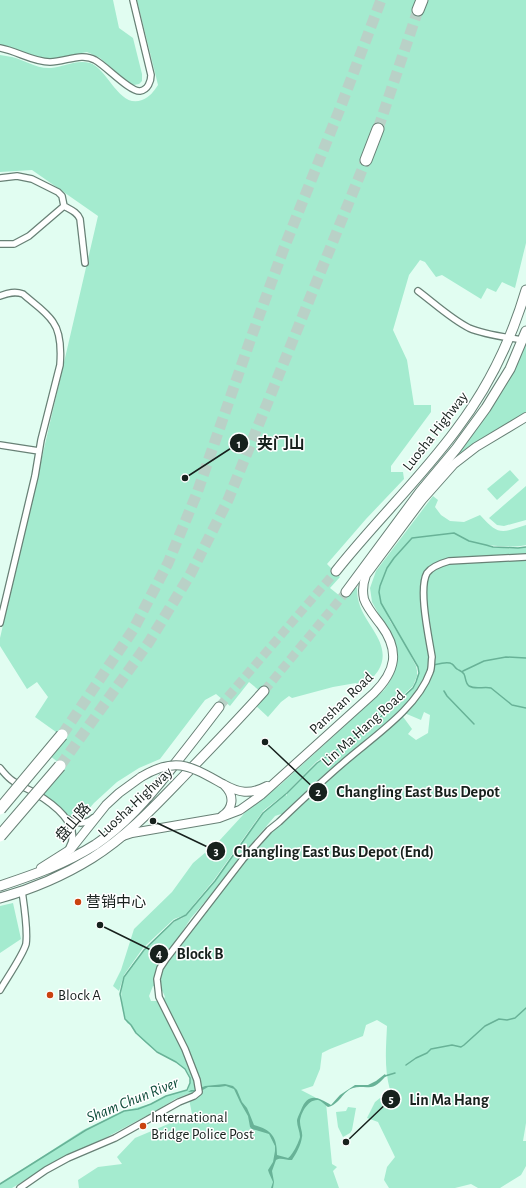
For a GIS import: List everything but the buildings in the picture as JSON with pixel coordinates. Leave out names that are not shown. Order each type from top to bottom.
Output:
[{"type":"highway","points":[[366,160],[378,129]]},
{"type":"highway","points":[[0,809],[62,735]]},
{"type":"highway","points":[[0,836],[60,766]]},
{"type":"main road","name":"Luosha Highway","points":[[336,571],[354,548],[457,430],[496,368],[510,338],[526,290]]},
{"type":"main road","name":"Luosha Highway","points":[[346,592],[368,560],[478,419],[503,381],[524,336]]},
{"type":"main road","name":"Panshan Road","points":[[121,838],[132,833],[219,818],[233,814],[246,807],[374,693],[389,676],[393,656],[392,646],[384,629],[364,599],[363,591],[366,575],[433,487],[454,464],[476,447],[526,417]]},
{"type":"main road","name":"Luosha Highway","points":[[0,898],[42,884],[80,866],[121,838],[151,810],[228,731],[264,691]]},
{"type":"main road","name":"Luosha Highway","points":[[0,886],[53,868],[96,844],[122,824],[153,792],[219,707]]},
{"type":"main road","name":"盘山路","points":[[22,879],[74,846],[112,799],[149,772],[164,766],[178,765],[196,770],[223,784]]},
{"type":"main road","points":[[223,784],[241,792],[252,792],[266,787],[282,776]]},
{"type":"main road","points":[[219,818],[228,811],[232,804],[230,792],[223,784]]},
{"type":"street","points":[[0,48],[43,62],[60,61],[81,57],[91,58],[100,63],[129,87],[137,91],[141,91],[149,84],[151,74],[133,0]]},
{"type":"street","points":[[0,178],[17,176],[32,178],[58,192],[62,196],[64,206]]},
{"type":"street","points":[[0,244],[14,244],[30,236],[64,206]]},
{"type":"street","points":[[64,206],[74,211],[80,219],[85,263]]},
{"type":"street","points":[[418,291],[457,321],[479,332],[510,338],[524,336]]},
{"type":"street","points":[[0,296],[17,292],[23,294],[48,316],[56,327],[60,365],[0,623]]},
{"type":"street","points":[[0,445],[39,451]]},
{"type":"street","name":"Lin Ma Hang Road","points":[[20,1188],[57,1164],[115,1138],[179,1102],[194,1096],[199,1089],[197,1080],[185,1050],[159,997],[156,979],[160,968],[227,879],[269,830],[340,765],[403,712],[423,686],[430,672],[432,657],[423,598],[424,583],[428,572],[441,563],[449,561],[526,557]]},
{"type":"street","points":[[0,768],[11,780],[38,795],[54,806],[65,817],[72,829],[73,837],[71,845],[62,855]]},
{"type":"street","points":[[65,817],[74,822],[85,822],[92,819],[103,809]]},
{"type":"street","points":[[0,990],[22,953],[25,945],[26,937],[22,891]]},
{"type":"shaded area","points":[[0,0],[113,0],[119,28],[133,38],[142,74],[142,81],[139,84],[134,85],[129,83],[100,58],[87,52],[50,59],[0,46]]},
{"type":"shaded area","points":[[137,0],[526,0],[526,243],[515,288],[502,282],[496,292],[487,288],[481,299],[442,275],[436,277],[425,262],[420,260],[409,275],[393,330],[407,360],[414,405],[431,405],[431,412],[391,466],[391,472],[403,472],[404,479],[366,519],[327,564],[340,577],[330,588],[340,596],[351,583],[357,588],[360,606],[378,637],[383,653],[382,662],[376,674],[361,689],[356,683],[333,687],[292,698],[289,696],[281,702],[268,717],[252,702],[261,692],[249,682],[230,706],[216,694],[205,700],[160,759],[139,768],[117,782],[94,803],[81,818],[73,820],[40,794],[64,767],[49,755],[63,737],[35,717],[48,697],[37,682],[27,689],[0,646],[0,638],[98,216],[32,170],[0,172],[0,55],[17,58],[35,66],[46,68],[80,62],[90,63],[96,67],[120,94],[127,99],[134,101],[145,99],[150,96],[158,85]]},
{"type":"shaded area","points":[[526,340],[526,412],[476,443],[434,482]]},
{"type":"shaded area","points":[[510,470],[519,480],[497,500],[487,489]]},
{"type":"shaded area","points":[[526,486],[526,520],[504,526],[497,525],[489,518]]},
{"type":"shaded area","points":[[433,496],[438,500],[435,507],[441,515],[450,521],[464,522],[480,515],[496,530],[511,530],[526,525],[526,545],[511,547],[486,545],[506,548],[526,547],[526,1123],[523,1141],[526,1141],[526,1166],[521,1175],[500,1188],[478,1188],[471,1184],[455,1188],[389,1188],[384,1180],[387,1167],[395,1157],[378,1122],[367,1118],[375,1102],[390,1090],[386,1066],[387,1026],[377,1020],[366,1025],[363,1036],[322,1053],[320,1069],[313,1086],[301,1090],[326,1103],[332,1164],[337,1167],[333,1171],[339,1188],[79,1188],[78,1180],[98,1167],[122,1164],[117,1157],[135,1138],[192,1114],[188,1094],[175,1099],[149,1116],[146,1116],[107,1137],[64,1157],[12,1188],[0,1188],[0,1184],[83,1130],[124,1111],[150,1104],[166,1096],[188,1090],[190,1080],[189,1074],[186,1070],[147,1044],[136,1033],[131,1025],[127,1023],[122,1006],[121,994],[126,975],[134,965],[132,965],[151,942],[175,921],[184,917],[215,881],[263,813],[285,794],[287,796],[287,793],[309,770],[326,756],[366,729],[414,686],[419,671],[404,643],[416,666],[417,676],[413,686],[363,730],[316,762],[286,793],[263,811],[214,880],[185,915],[174,919],[143,948],[124,975],[119,991],[113,986],[121,970],[134,929],[172,892],[193,863],[219,841],[248,808],[279,786],[384,690],[389,683],[396,665],[396,653],[391,636],[372,602],[370,588],[376,571]],"holes":[[[387,614],[402,639],[390,621]],[[402,712],[421,720],[424,712],[430,715],[428,733],[416,740],[408,734],[412,729],[401,714]],[[281,814],[282,817],[234,874],[167,961],[166,959],[191,918],[275,816]],[[153,986],[161,989],[165,997],[162,1001],[151,1001],[149,996]]]},
{"type":"shaded area","points":[[13,903],[21,939],[0,953],[0,906]]},
{"type":"shaded area","points":[[385,1074],[386,1076],[379,1083],[373,1086],[355,1087],[346,1092],[332,1106],[328,1107],[318,1100],[314,1100],[308,1104],[300,1119],[302,1135],[297,1152],[292,1160],[276,1160],[272,1171],[274,1182],[273,1188],[271,1188],[273,1182],[268,1170],[273,1162],[275,1146],[269,1134],[250,1127],[248,1116],[234,1089],[226,1086],[208,1087],[201,1091],[188,1092],[205,1086],[225,1084],[233,1086],[237,1090],[242,1102],[247,1108],[254,1125],[265,1129],[272,1135],[276,1143],[277,1155],[288,1158],[297,1145],[300,1137],[297,1120],[307,1100],[310,1098],[318,1098],[331,1105],[340,1095],[355,1085],[368,1085]]},
{"type":"shaded area","points":[[348,1107],[356,1108],[352,1130],[343,1137],[338,1127],[336,1112],[346,1111]]},
{"type":"waterway","name":"Sham Chun River","points":[[0,1184],[86,1130],[124,1111],[138,1109],[166,1096],[187,1090],[190,1083],[190,1078],[185,1069],[176,1062],[157,1052],[136,1033],[125,1019],[120,994],[124,977],[144,950],[174,921],[186,915],[215,881],[263,813],[287,793],[317,763],[362,733],[413,688],[419,673],[418,667],[381,603],[379,592],[387,568],[394,558],[412,538],[454,533],[469,541],[493,547],[526,547]]},
{"type":"waterway","points":[[463,671],[484,661],[506,657],[526,658]]},
{"type":"waterway","points":[[433,665],[443,663],[453,664],[456,669],[463,673],[469,686],[474,688],[491,688],[512,705],[526,708]]},
{"type":"waterway","points":[[444,691],[474,724]]},
{"type":"waterway","points":[[406,1065],[427,1053],[431,1049],[452,1045],[461,1047],[485,1026],[499,1019],[507,1020],[515,1018],[526,1008]]},
{"type":"waterway","points":[[385,1076],[395,1073]]},
{"type":"tunnel","points":[[62,735],[133,630],[168,563],[197,493],[284,248],[341,106],[381,0]]},
{"type":"tunnel","points":[[378,129],[418,10]]},
{"type":"tunnel","points":[[60,766],[149,642],[190,575],[228,500],[366,160]]},
{"type":"tunnel","points":[[219,707],[336,571]]},
{"type":"tunnel","points":[[264,691],[346,592]]},
{"type":"place","name":"夹门山","points":[[185,478]]},
{"type":"place","name":"Changling East Bus Depot","points":[[265,742]]},
{"type":"place","name":"Changling East Bus Depot (End)","points":[[153,821]]},
{"type":"place","name":"营销中心","points":[[78,902]]},
{"type":"place","name":"Block B","points":[[100,925]]},
{"type":"place","name":"Block A","points":[[50,995]]},
{"type":"place","name":"International Bridge Police Post","points":[[143,1126]]},
{"type":"place","name":"Lin Ma Hang","points":[[346,1142]]}]
